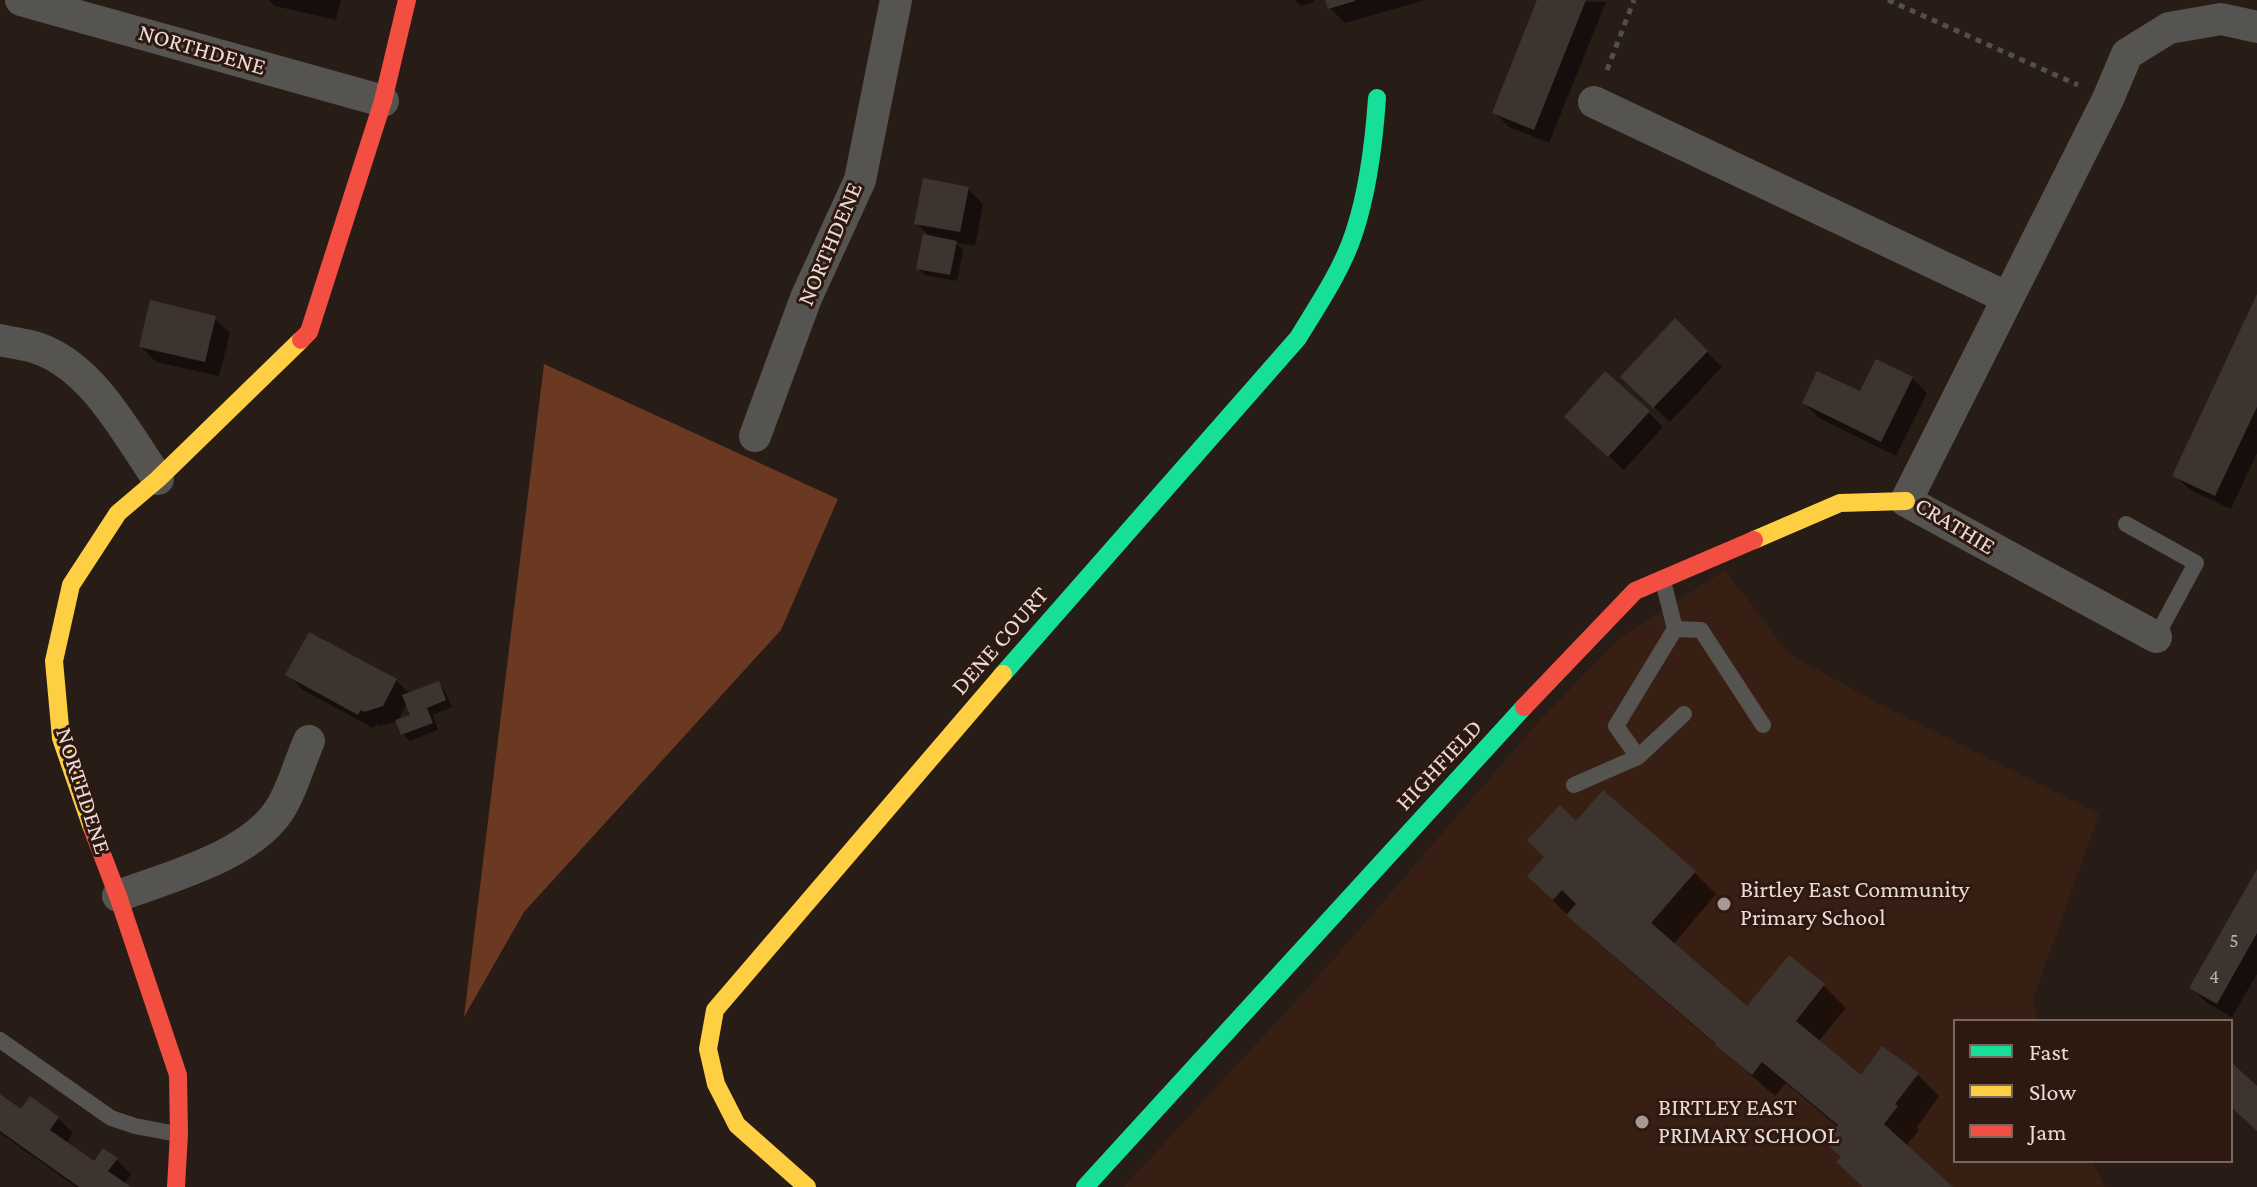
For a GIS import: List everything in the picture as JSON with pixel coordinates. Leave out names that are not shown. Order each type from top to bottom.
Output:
[{"type":"street","name":"NORTHDENE","points":[[21,0],[383,101]]},
{"type":"street","name":"NORTHDENE","points":[[176,1187],[178,1075],[61,738],[54,661],[71,585],[118,513],[158,479],[309,332],[383,101],[407,0]]},
{"type":"street","name":"NORTHDENE","points":[[755,436],[806,298],[860,180],[896,0]]},
{"type":"street","name":"CRATHIE","points":[[2156,637],[1906,501],[2108,99],[2127,54],[2169,28],[2221,19],[2257,27]]},
{"type":"street","name":"DENE COURT","points":[[807,1187],[737,1125],[716,1084],[708,1049],[715,1010],[996,682],[1298,338],[1332,280],[1354,234],[1374,148],[1377,98]]},
{"type":"street","points":[[1594,102],[2008,298]]},
{"type":"street","points":[[0,340],[38,348],[68,365],[99,392],[158,479]]},
{"type":"street","name":"HIGHFIELD","points":[[1085,1187],[1519,713],[1635,591],[1840,503],[1906,501]]},
{"type":"street","points":[[118,896],[213,861],[256,837],[282,807],[309,741]]},
{"type":"lane","points":[[2126,524],[2196,563],[2156,637]]},
{"type":"lane","points":[[1638,757],[1616,726],[1675,629],[1662,579]]},
{"type":"lane","points":[[1675,629],[1701,630],[1763,725]]},
{"type":"lane","points":[[1574,785],[1638,757],[1684,714]]},
{"type":"lane","points":[[0,1040],[111,1118],[179,1134]]},
{"type":"path","points":[[1594,102],[1634,0]]},
{"type":"path","points":[[1888,0],[2108,99]]},
{"type":"shaded area","points":[[544,364],[838,499],[781,630],[524,912],[464,1017]]},
{"type":"shaded area","name":"Birtley East Community Primary School","points":[[1725,570],[1789,654],[1881,705],[2099,814],[2032,1002],[2038,1019],[1953,1019],[1953,1163],[2093,1163],[2105,1187],[1124,1187],[1318,977],[1540,720],[1618,640]]},
{"type":"building","points":[[1325,0],[1355,0],[1355,1],[1328,9]]},
{"type":"building","points":[[1537,0],[1586,0],[1534,130],[1492,113]]},
{"type":"building","points":[[923,178],[969,187],[960,232],[914,224]]},
{"type":"building","points":[[923,234],[957,241],[950,275],[916,269]]},
{"type":"building","points":[[2257,294],[2257,407],[2215,496],[2172,476]]},
{"type":"building","points":[[150,300],[216,316],[205,362],[139,347]]},
{"type":"building","points":[[1675,318],[1708,351],[1653,408],[1620,377]]},
{"type":"building","points":[[1876,359],[1913,377],[1881,442],[1802,403],[1817,371],[1860,391]]},
{"type":"building","points":[[1605,371],[1650,411],[1608,457],[1564,417]]},
{"type":"building","points":[[309,632],[397,679],[383,706],[364,712],[361,710],[358,715],[285,675]]},
{"type":"building","points":[[439,681],[446,700],[427,708],[433,723],[401,735],[395,720],[410,715],[402,695]]},
{"type":"building","points":[[1603,790],[1696,871],[1651,923],[1747,1006],[1789,955],[1825,984],[1796,1021],[1861,1075],[1882,1046],[1919,1073],[1884,1124],[1953,1187],[1863,1187],[1836,1162],[1841,1157],[1824,1142],[1838,1125],[1762,1062],[1752,1075],[1566,915],[1576,904],[1562,890],[1553,900],[1527,876],[1544,857],[1527,840],[1560,805],[1576,821]]},
{"type":"building","points":[[2257,869],[2257,933],[2217,1004],[2189,988]]},
{"type":"building","points":[[2233,1064],[2257,1086],[2257,1131],[2233,1109]]},
{"type":"building","points":[[0,1094],[21,1109],[30,1096],[59,1117],[50,1130],[94,1161],[103,1148],[118,1158],[108,1171],[131,1187],[79,1187],[0,1131]]},
{"type":"traffic: fast","points":[[1003,674],[1298,338],[1336,274],[1354,233],[1370,166],[1377,98]]},
{"type":"traffic: fast","points":[[1085,1187],[1524,707]]},
{"type":"traffic: slow","points":[[92,828],[61,738],[54,661],[71,585],[118,513],[158,479],[301,340]]},
{"type":"traffic: slow","points":[[1754,540],[1840,503],[1906,501]]},
{"type":"traffic: slow","points":[[807,1187],[737,1125],[716,1084],[708,1049],[715,1010],[1003,674]]},
{"type":"traffic: jam","points":[[301,340],[309,332],[383,101],[407,0]]},
{"type":"traffic: jam","points":[[1524,707],[1635,591],[1754,540]]},
{"type":"traffic: jam","points":[[92,828],[178,1075],[176,1187]]},
{"type":"place","name":"Birtley East Community Primary School","points":[[1724,904]]},
{"type":"place","name":"BIRTLEY EAST PRIMARY SCHOOL","points":[[1642,1122]]}]
